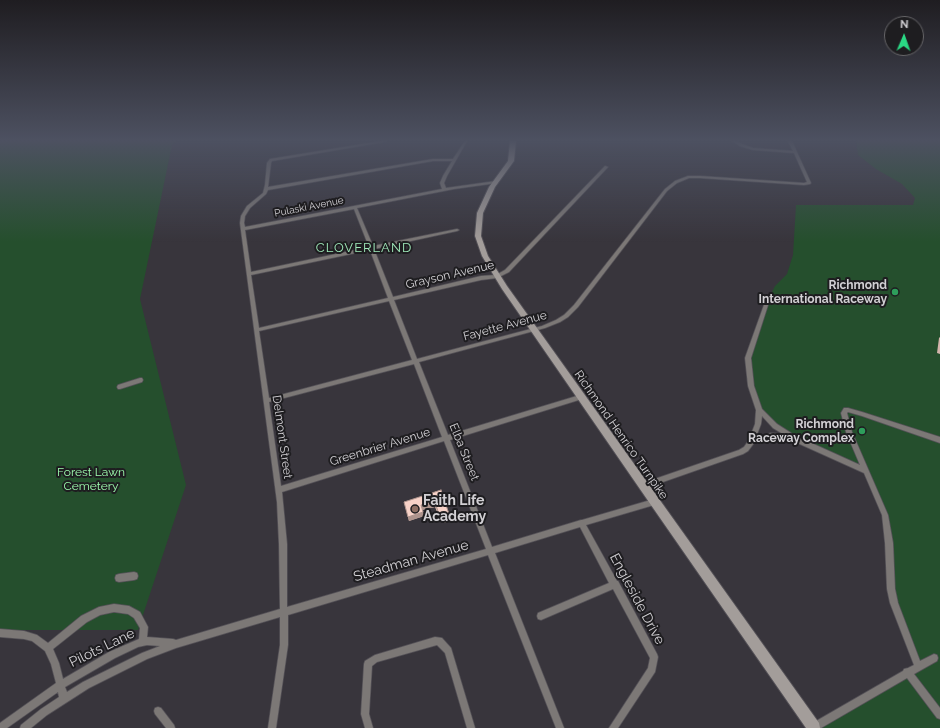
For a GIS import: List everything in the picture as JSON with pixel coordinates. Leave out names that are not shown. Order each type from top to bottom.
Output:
[{"type":"main road","name":"Richmond Henrico Turnpike","points":[[501,175],[482,205],[478,229],[482,250],[497,276],[580,397],[814,728]]},
{"type":"street","points":[[268,175],[266,189],[347,175]]},
{"type":"street","points":[[444,190],[443,181],[446,175]]},
{"type":"street","name":"Grayson Avenue","points":[[256,330],[391,298],[481,278],[497,276],[508,271],[600,175]]},
{"type":"street","name":"Fayette Avenue","points":[[266,400],[558,321],[566,316],[576,306],[666,190],[676,182],[690,177],[808,183],[809,182],[806,175]]},
{"type":"street","name":"Pulaski Avenue","points":[[243,229],[481,183],[496,182]]},
{"type":"street","name":"Delmont Street","points":[[266,189],[264,194],[251,205],[244,214],[242,222],[278,490],[283,544],[283,659],[272,728]]},
{"type":"street","name":"Elba Street","points":[[355,207],[560,728]]},
{"type":"street","points":[[249,274],[457,230]]},
{"type":"street","points":[[643,486],[741,452],[752,442],[758,424],[759,410],[751,386],[748,358],[767,302]]},
{"type":"street","points":[[120,387],[140,380]]},
{"type":"street","name":"Greenbrier Avenue","points":[[278,490],[580,397]]},
{"type":"street","points":[[759,410],[775,426],[792,437],[866,471]]},
{"type":"street","points":[[918,666],[894,603],[891,589],[887,522],[846,423],[844,413],[846,410],[862,414],[940,440]]},
{"type":"street","points":[[752,442],[771,436],[792,437]]},
{"type":"street","name":"Steadman Avenue","points":[[176,644],[654,502]]},
{"type":"street","name":"Engleside Drive","points":[[581,523],[651,650],[654,663],[652,669],[613,728]]},
{"type":"street","points":[[119,578],[134,576]]},
{"type":"street","points":[[541,616],[615,584]]},
{"type":"street","points":[[48,648],[84,619],[99,611],[114,608],[129,610],[137,615],[144,627],[143,642]]},
{"type":"street","points":[[0,633],[24,635],[34,638],[48,648],[55,663],[64,699]]},
{"type":"street","name":"Pilots Lane","points":[[0,728],[60,685],[112,654],[143,642],[150,641],[176,644]]},
{"type":"street","points":[[369,728],[365,714],[368,664],[375,659],[439,641],[448,651],[471,728]]},
{"type":"street","name":"Pilots Lane","points":[[24,728],[86,685],[120,667],[176,644]]},
{"type":"street","points":[[814,728],[907,672],[934,658]]},
{"type":"street","points":[[907,672],[940,715]]},
{"type":"street","points":[[158,711],[171,728]]},
{"type":"green space","name":"Forest Lawn Cemetery","points":[[0,175],[166,175],[140,299],[186,485],[138,630],[0,630]]},
{"type":"green space","name":"Richmond Raceway Complex","points":[[886,175],[940,175],[940,728],[814,728],[918,666],[894,603],[887,522],[866,471],[794,438],[759,410],[754,394],[750,351],[767,302],[775,286],[787,274],[793,255],[796,205],[913,205],[915,198],[902,184]]},
{"type":"building","name":"Faith Life Academy","points":[[441,490],[449,514],[447,515],[448,517],[443,519],[442,517],[440,518],[435,502],[421,505],[423,512],[408,517],[404,502]]},
{"type":"place","name":"Richmond International Raceway","points":[[895,292]]},
{"type":"place","name":"Richmond Raceway Complex","points":[[862,431]]},
{"type":"place","name":"Faith Life Academy","points":[[415,509]]},
{"type":"district","name":"CLOVERLAND","points":[[364,248]]}]
